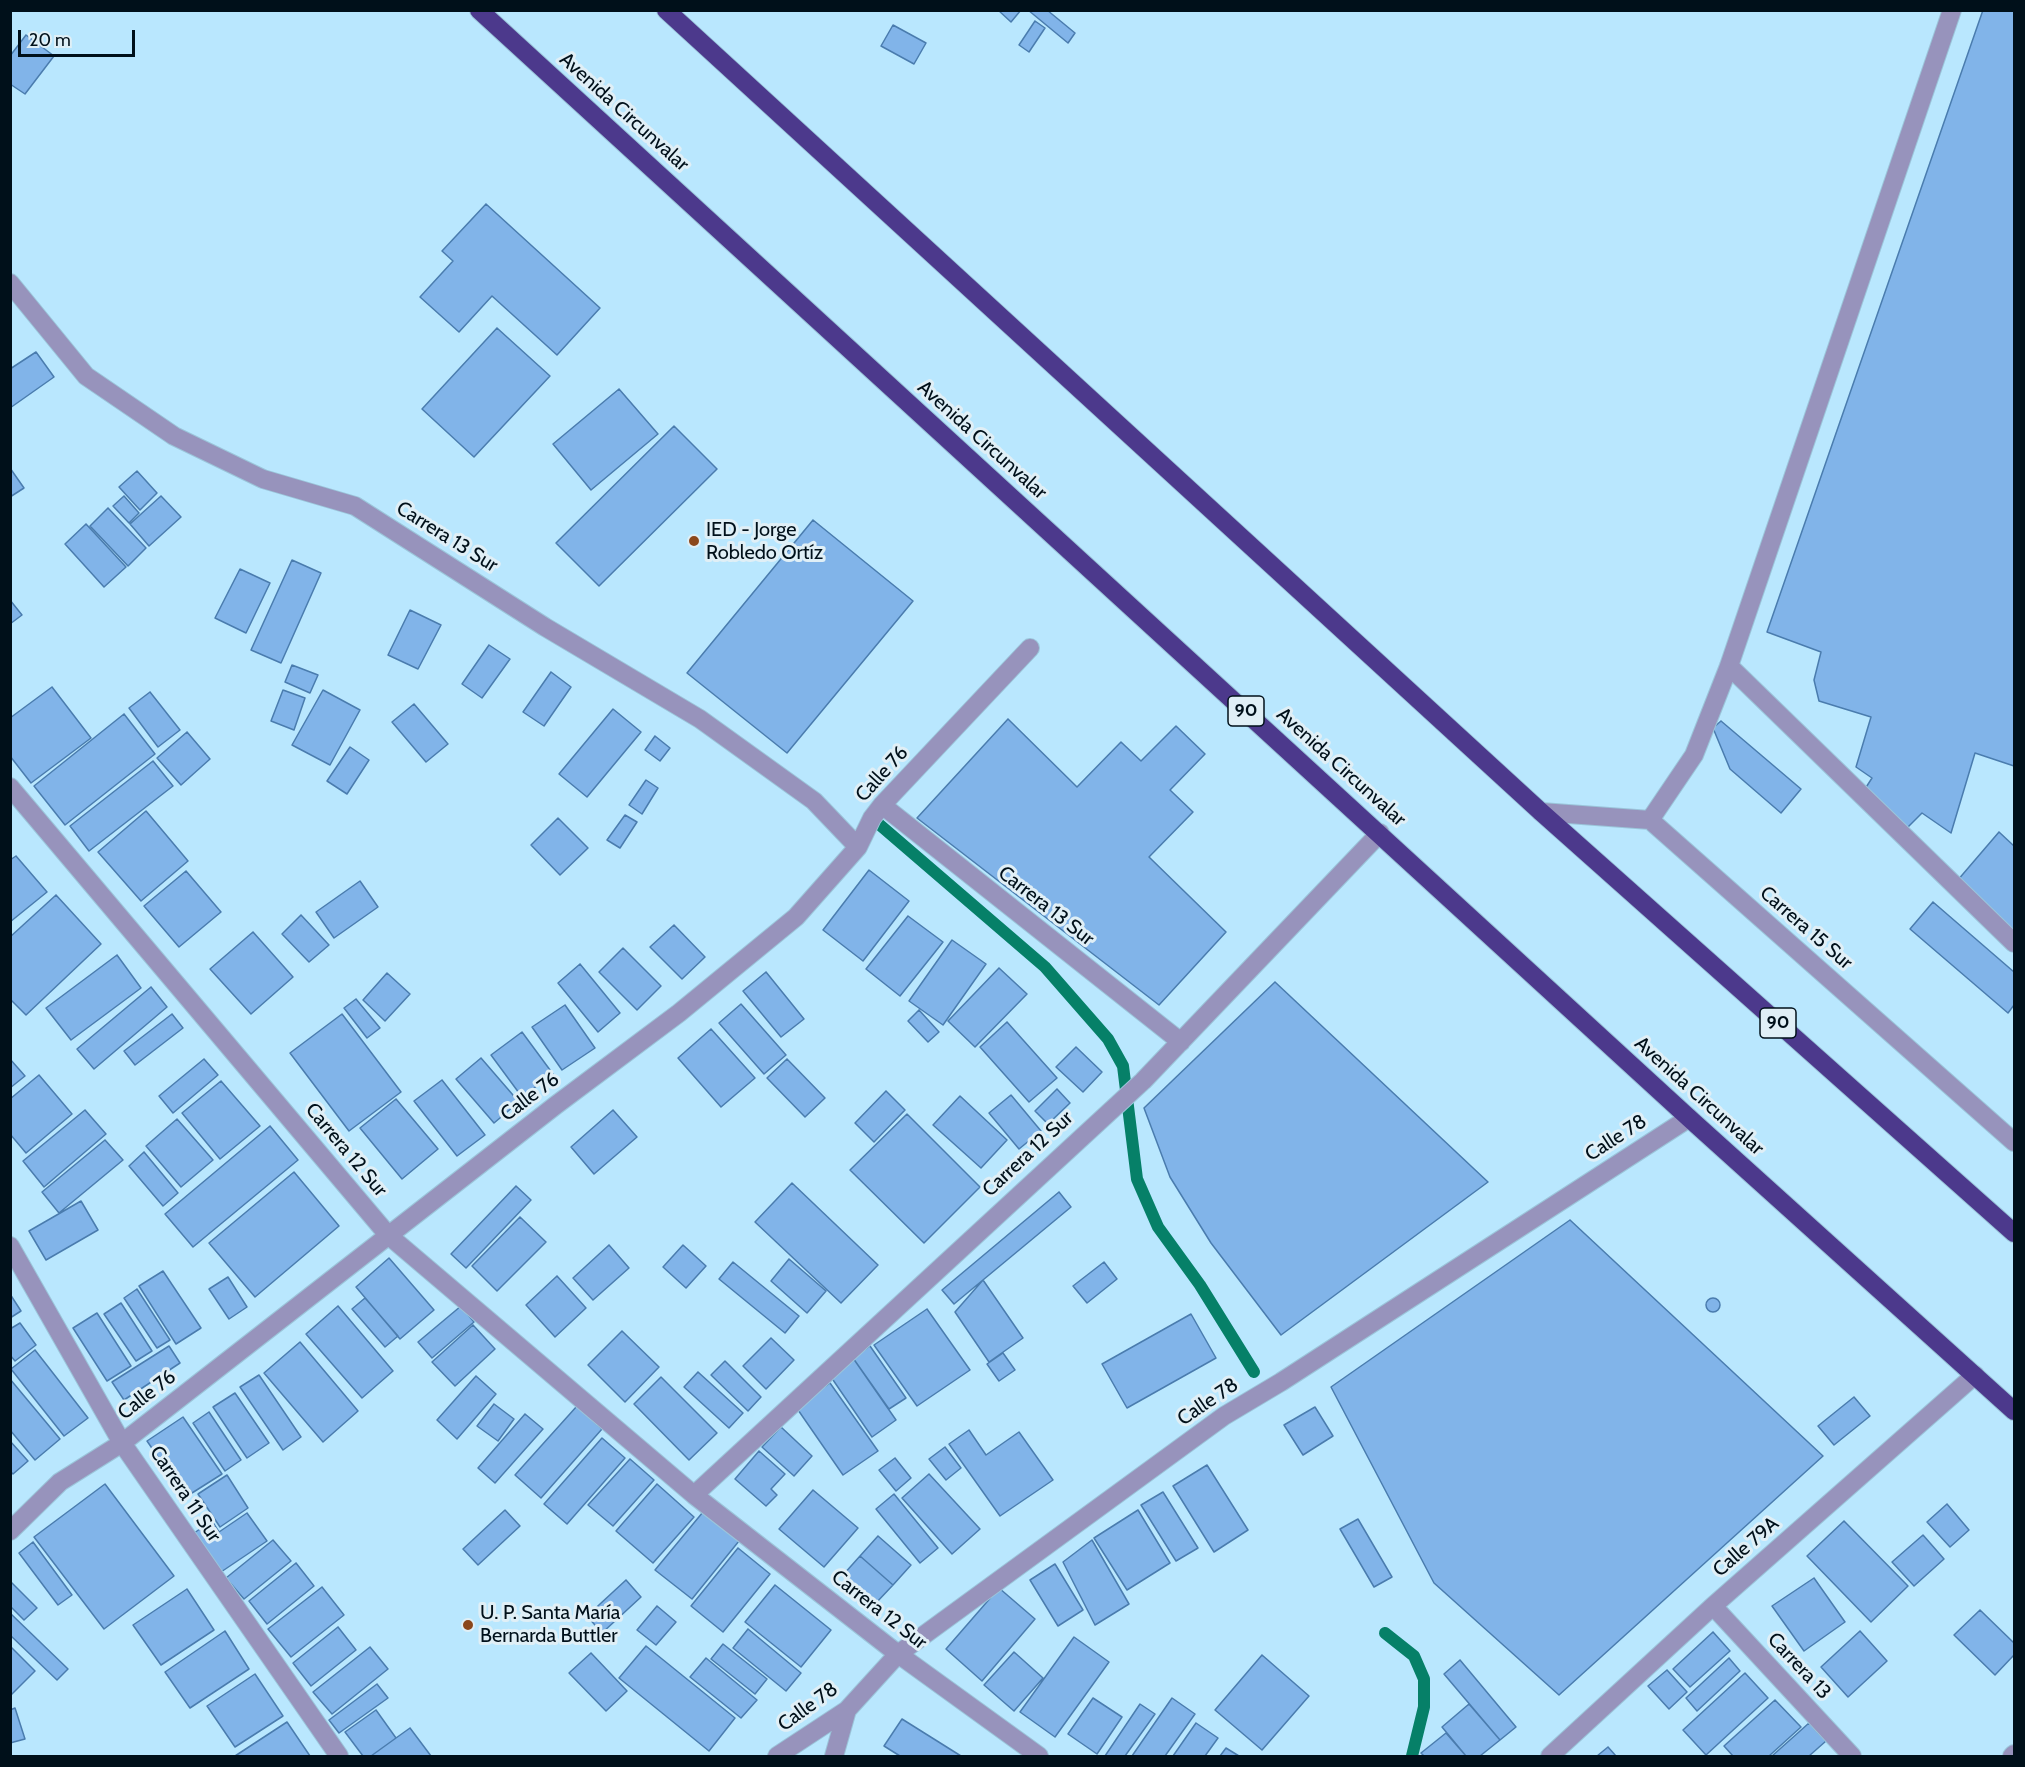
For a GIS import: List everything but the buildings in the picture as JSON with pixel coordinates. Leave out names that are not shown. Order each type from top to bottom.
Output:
[{"type":"highway","name":"Avenida Circunvalar","points":[[479,10],[1689,1118],[2014,1411]]},
{"type":"highway","name":"90","points":[[666,10],[1541,813],[2014,1233]]},
{"type":"street","points":[[1541,813],[1650,820],[1694,755],[1729,666],[1952,10]]},
{"type":"street","name":"Carrera 13 Sur","points":[[10,283],[86,376],[164,430],[263,479],[355,506],[545,627],[700,720],[814,801],[858,847]]},
{"type":"street","name":"Calle 76","points":[[10,1531],[60,1482],[122,1443],[388,1235],[679,1013],[796,917],[858,847],[872,818],[882,805],[1030,648]]},
{"type":"street","points":[[1729,666],[2014,943]]},
{"type":"street","name":"Carrera 12 Sur","points":[[10,787],[388,1235],[694,1495],[898,1654],[1039,1756]]},
{"type":"street","name":"Carrera 13 Sur","points":[[882,805],[1181,1042]]},
{"type":"street","name":"Carrera 15 Sur","points":[[1650,820],[2014,1142]]},
{"type":"street","name":"Carrera 12 Sur","points":[[694,1495],[1115,1104],[1143,1081],[1380,833]]},
{"type":"street","name":"Calle 78","points":[[777,1756],[847,1710],[898,1654],[1224,1416],[1281,1382],[1689,1118]]},
{"type":"street","name":"Carrera 11 Sur","points":[[10,1246],[122,1443],[339,1756]]},
{"type":"street","name":"Calle 79A","points":[[1550,1756],[1713,1606],[1975,1375]]},
{"type":"street","name":"Carrera 13","points":[[1713,1606],[1852,1756]]},
{"type":"street","points":[[834,1756],[847,1710]]},
{"type":"waterway","points":[[873,819],[1045,967],[1108,1039],[1123,1066],[1137,1179],[1158,1227],[1200,1285],[1254,1372]]},
{"type":"waterway","points":[[1385,1633],[1414,1656],[1424,1679],[1424,1707],[1412,1756]]},
{"type":"place","name":"IED - Jorge Robledo Ortíz","points":[[694,541]]},
{"type":"place","name":"U. P. Santa María Bernarda Buttler","points":[[468,1625]]}]
